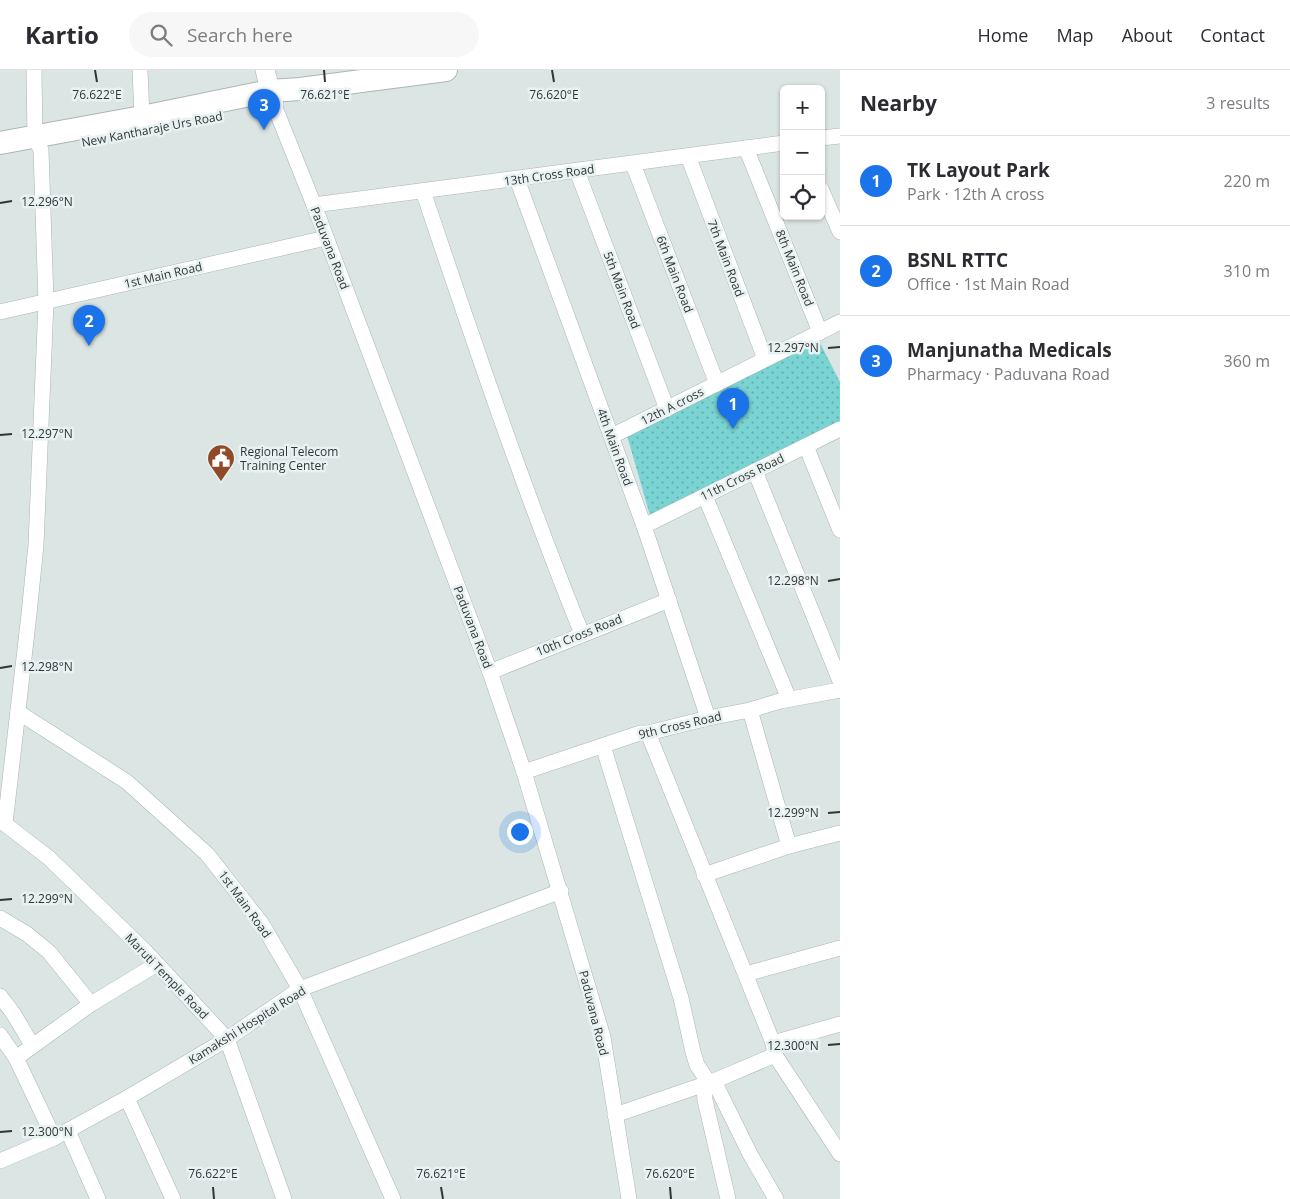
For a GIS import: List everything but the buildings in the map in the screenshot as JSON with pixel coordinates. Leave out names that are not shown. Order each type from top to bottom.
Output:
[{"type":"main road","name":"New Kantharaje Urs Road","points":[[0,158],[38,143],[142,117],[270,89],[300,89],[446,70]]},
{"type":"main road","name":"New Kantharaje Urs Road","points":[[0,143],[38,143],[270,89]]},
{"type":"street","points":[[3,823],[18,712],[36,546],[46,302],[34,70]]},
{"type":"street","points":[[140,70],[142,117]]},
{"type":"street","name":"Paduvana Road","points":[[270,89],[490,672],[524,772],[603,1036],[629,1199]]},
{"type":"street","points":[[825,138],[840,136]]},
{"type":"street","name":"13th Cross Road","points":[[314,206],[780,144]]},
{"type":"street","name":"8th Main Road","points":[[746,148],[820,332]]},
{"type":"street","name":"7th Main Road","points":[[688,156],[765,359]]},
{"type":"street","name":"6th Main Road","points":[[633,164],[717,384]]},
{"type":"street","name":"5th Main Road","points":[[577,171],[667,409]]},
{"type":"street","name":"4th Main Road","points":[[517,179],[644,526],[708,718]]},
{"type":"street","points":[[423,191],[491,394],[582,634]]},
{"type":"street","points":[[825,198],[840,232]]},
{"type":"street","name":"1st Main Road","points":[[0,312],[326,238]]},
{"type":"street","name":"12th A cross","points":[[612,436],[840,322]]},
{"type":"street","name":"11th Cross Road","points":[[644,526],[840,428]]},
{"type":"street","points":[[806,446],[840,530]]},
{"type":"street","points":[[756,471],[840,682]]},
{"type":"street","points":[[705,496],[789,699]]},
{"type":"street","name":"10th Cross Road","points":[[490,672],[669,600]]},
{"type":"street","name":"9th Cross Road","points":[[524,772],[640,734],[750,710],[789,699],[840,690]]},
{"type":"street","points":[[750,710],[789,846]]},
{"type":"street","name":"1st Main Road","points":[[18,712],[127,782],[207,854],[262,924],[300,989],[393,1199]]},
{"type":"street","points":[[648,733],[704,875],[746,974],[774,1049],[840,1154]]},
{"type":"street","points":[[603,746],[682,998],[693,1052],[698,1065],[776,1199]]},
{"type":"street","name":"Maruti Temple Road","points":[[3,823],[49,858],[156,964],[227,1039],[284,1199]]},
{"type":"street","points":[[704,875],[789,846],[840,833]]},
{"type":"street","name":"Kamakshi Hospital Road","points":[[0,1161],[54,1138],[127,1098],[227,1039],[300,989],[560,891]]},
{"type":"street","points":[[0,918],[27,934],[50,952],[91,1004]]},
{"type":"street","points":[[746,974],[840,948]]},
{"type":"street","points":[[16,1058],[91,1004],[156,964]]},
{"type":"street","points":[[0,996],[13,1013],[32,1045]]},
{"type":"street","points":[[615,1115],[709,1083],[774,1049],[840,1024]]},
{"type":"street","points":[[0,1035],[16,1058],[54,1138]]},
{"type":"street","points":[[709,1083],[705,1100],[728,1199]]},
{"type":"street","points":[[127,1098],[173,1199]]},
{"type":"street","points":[[68,1131],[98,1199]]},
{"type":"shaded area","points":[[817,337],[840,382],[840,425],[651,519],[626,432]]},
{"type":"place","name":"Manjunatha Medicals","points":[[264,130]]},
{"type":"place","name":"BSNL RTTC","points":[[89,346]]},
{"type":"place","name":"TK Layout Park","points":[[733,429]]},
{"type":"place","name":"Regional Telecom Training Center","points":[[221,482]]}]
